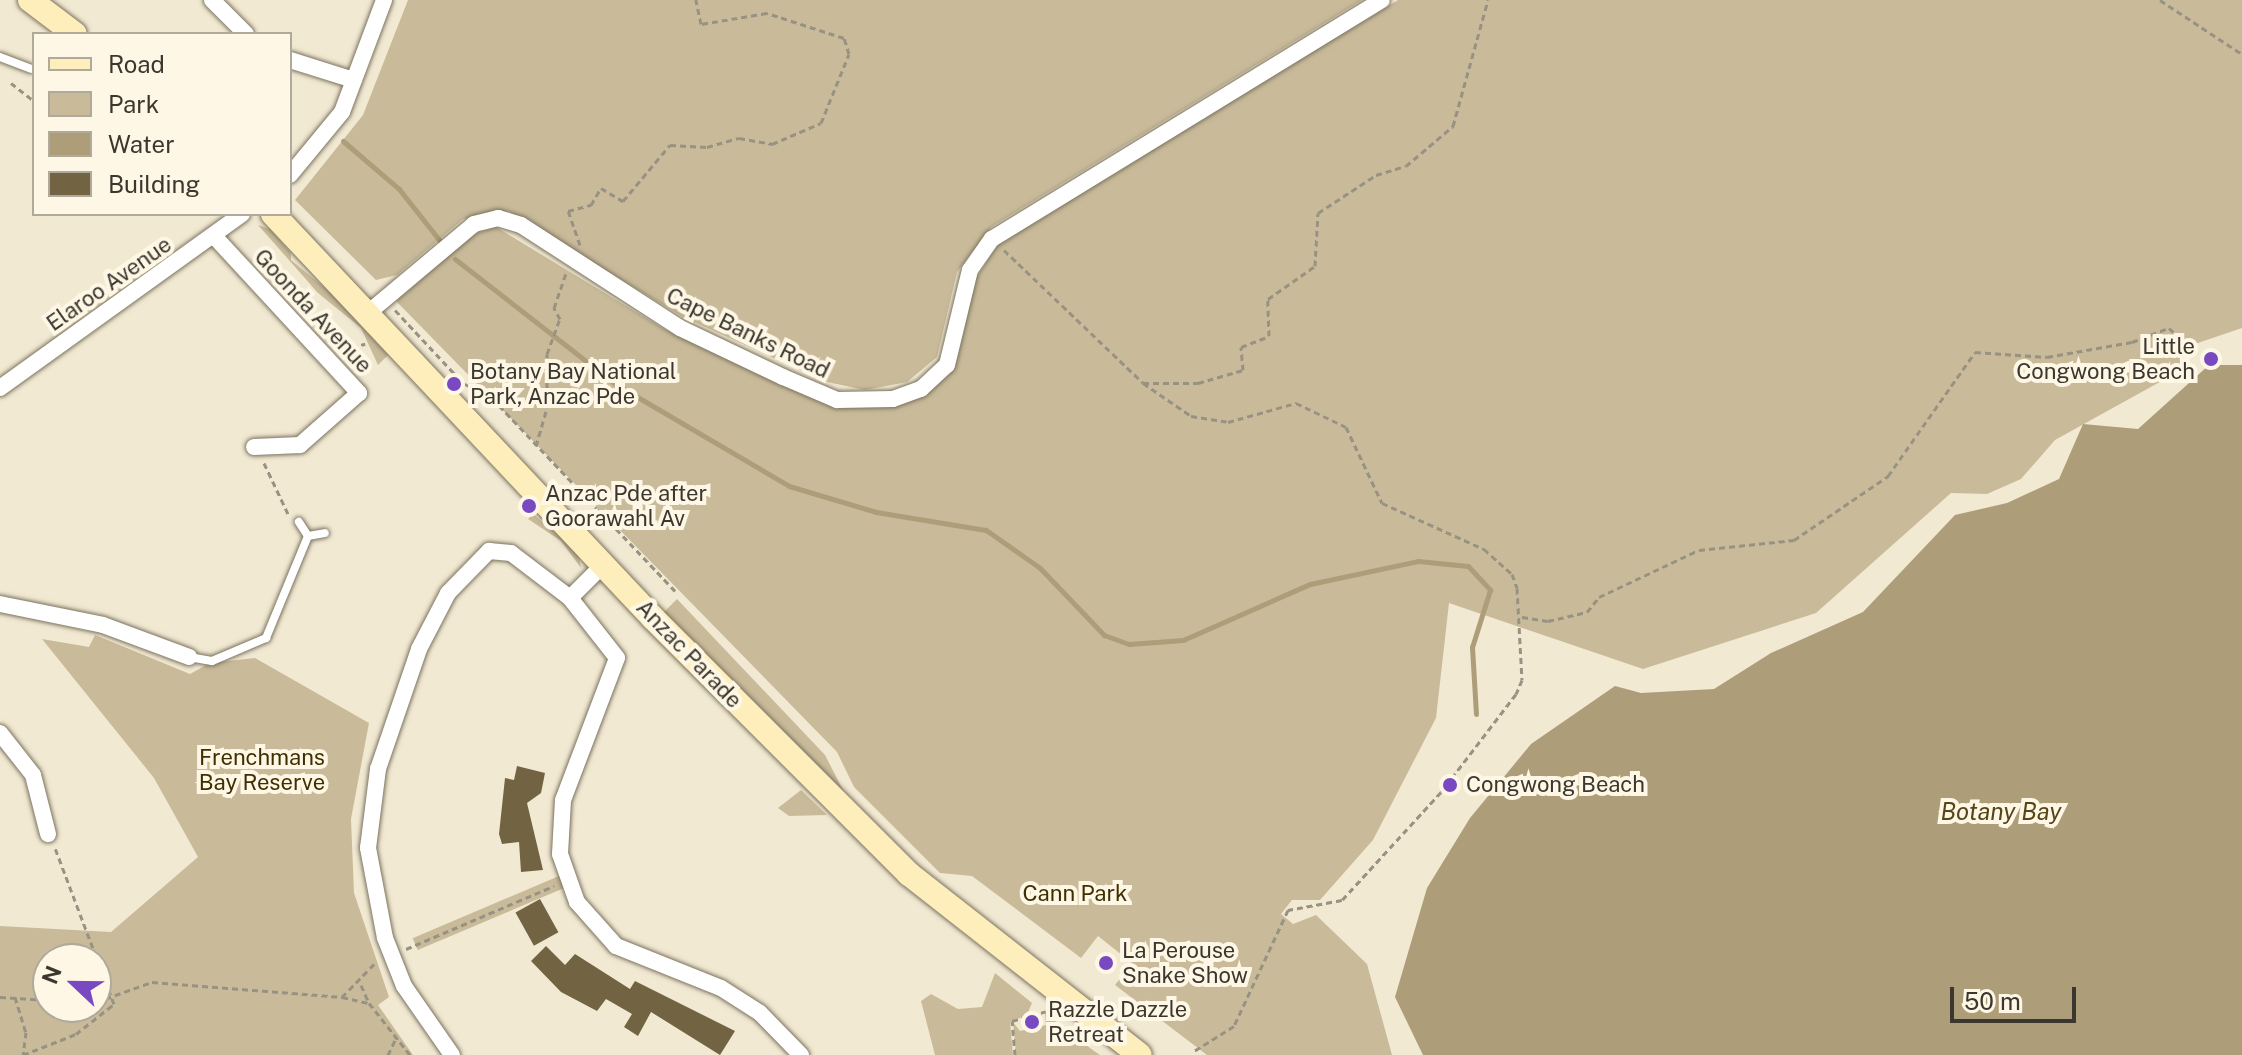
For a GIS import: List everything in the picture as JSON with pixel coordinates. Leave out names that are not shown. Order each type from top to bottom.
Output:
[{"type":"main road","points":[[30,0],[72,32]]},
{"type":"main road","name":"Anzac Parade","points":[[275,216],[603,565],[909,874],[1140,1055]]},
{"type":"street","points":[[212,0],[244,32]]},
{"type":"street","points":[[292,173],[337,121],[384,0]]},
{"type":"street","name":"Cape Banks Road","points":[[368,313],[487,219],[521,225],[680,328],[837,400],[865,403],[921,389],[947,365],[970,270],[992,239],[1382,0]]},
{"type":"street","points":[[292,61],[354,80]]},
{"type":"street","name":"Elaroo Avenue","points":[[0,388],[239,216]]},
{"type":"street","name":"Goonda Avenue","points":[[214,236],[333,359],[359,393],[353,405],[300,445],[259,447]]},
{"type":"street","points":[[452,1055],[404,986],[392,955],[368,848],[378,769],[426,635],[465,569],[489,551],[511,553],[570,598],[618,666],[565,788],[559,840],[567,880],[608,941],[721,988],[767,1019],[801,1055]]},
{"type":"street","points":[[570,598],[603,565]]},
{"type":"street","points":[[0,604],[103,625],[189,657]]},
{"type":"street","points":[[0,733],[33,775],[48,834]]},
{"type":"lane","points":[[0,57],[31,69]]},
{"type":"lane","points":[[299,522],[308,536]]},
{"type":"lane","points":[[308,536],[325,533]]},
{"type":"lane","points":[[189,657],[212,661],[266,638],[308,536]]},
{"type":"path","points":[[536,446],[547,408],[547,354],[560,319],[554,308],[571,259],[582,242],[568,211],[591,205],[601,188],[623,201],[670,145],[707,147],[739,138],[772,144],[821,123],[849,54],[844,38],[767,13],[701,24],[696,0]]},
{"type":"path","points":[[1143,383],[1198,383],[1243,370],[1241,347],[1269,336],[1268,299],[1315,266],[1318,213],[1406,166],[1453,126],[1488,0]]},
{"type":"path","points":[[2160,0],[2242,54]]},
{"type":"path","points":[[11,83],[32,99]]},
{"type":"path","points":[[992,239],[1143,383],[1191,416],[1228,422],[1296,403],[1325,414],[1354,435],[1391,511],[1480,546],[1502,563],[1515,583],[1522,620],[1522,684],[1487,732],[1342,900],[1289,908],[1234,1026],[1194,1051]]},
{"type":"path","points":[[392,307],[536,446],[677,593]]},
{"type":"path","points":[[1522,620],[1548,621],[1587,612],[1599,597],[1699,550],[1794,540],[1888,476],[1975,352],[2047,357],[2132,342],[2169,328],[2189,346]]},
{"type":"path","points":[[333,359],[365,344]]},
{"type":"path","points":[[259,447],[264,471],[288,516],[299,522]]},
{"type":"path","points":[[61,858],[114,1001]]},
{"type":"path","points":[[342,997],[361,985],[372,962],[567,880]]},
{"type":"path","points":[[15,997],[26,1032],[23,1055],[76,1034],[114,1001],[152,982],[342,997],[369,1003]]},
{"type":"path","points":[[361,985],[369,1003],[410,1055]]},
{"type":"path","points":[[0,997],[32,999]]},
{"type":"path","points":[[1015,1055],[1012,1021],[1046,1011]]},
{"type":"path","points":[[388,1055],[396,1038]]},
{"type":"green space","points":[[408,0],[1362,0],[991,227],[957,272],[937,357],[907,382],[865,390],[827,382],[683,317],[508,211],[463,219],[397,275],[376,280],[295,200],[363,115]]},
{"type":"green space","name":"Cann Park","points":[[1398,0],[2242,0],[2242,328],[2189,346],[2176,373],[2055,440],[2021,479],[1987,494],[1951,493],[1816,613],[1643,669],[1449,603],[1436,718],[1373,840],[1320,900],[1292,900],[1281,914],[1293,924],[1316,915],[1367,964],[1392,1055],[1207,1055],[1115,985],[1132,963],[1098,936],[1081,958],[972,876],[940,873],[854,787],[837,752],[396,301],[473,234],[496,227],[664,329],[830,405],[895,407],[933,389],[951,368],[973,283],[1000,241]]},
{"type":"green space","points":[[258,225],[270,229],[291,253],[291,260],[331,293],[388,355],[378,365],[361,328],[318,293]]},
{"type":"green space","points":[[533,514],[578,552],[581,568],[561,541],[528,519]]},
{"type":"green space","points":[[677,599],[825,755],[844,792],[921,869],[662,614]]},
{"type":"green space","name":"Frenchmans Bay Reserve","points":[[95,635],[190,674],[210,663],[255,658],[369,723],[351,819],[354,893],[389,997],[378,1005],[413,1055],[0,1055],[0,926],[111,932],[198,857],[154,778],[42,639],[89,647]]},
{"type":"green space","points":[[801,790],[827,815],[789,816],[778,808]]},
{"type":"green space","points":[[559,876],[564,888],[418,950],[413,938]]},
{"type":"green space","points":[[995,973],[1032,1003],[1027,1015],[1010,1022],[1013,1055],[935,1055],[921,1001],[931,994],[958,1009],[982,1007]]},
{"type":"green space","points":[[1045,1013],[1100,1055],[1016,1055],[1013,1022],[1020,1031],[1046,1025]]},
{"type":"water","name":"Botany Bay","points":[[2209,365],[2242,365],[2242,1055],[1423,1055],[1395,997],[1427,888],[1470,818],[1531,744],[1615,686],[1641,693],[1714,689],[1771,653],[1863,612],[1955,515],[2007,503],[2059,479],[2083,424],[2138,429]]},
{"type":"building","points":[[517,766],[545,773],[541,793],[527,803],[543,870],[521,872],[519,842],[502,844],[499,834],[505,778],[514,780]]},
{"type":"building","points":[[540,899],[558,932],[534,946],[516,913]]},
{"type":"building","points":[[546,946],[565,965],[575,954],[630,989],[635,981],[735,1031],[720,1055],[651,1012],[638,1036],[624,1027],[632,1014],[606,999],[597,1011],[561,992],[531,961]]},
{"type":"waterway","points":[[343,141],[399,189],[440,241]]},
{"type":"waterway","points":[[455,259],[617,385],[789,486],[876,512],[986,530],[1040,568],[1104,635],[1129,644],[1183,640],[1310,584],[1418,561],[1468,566],[1490,590],[1472,647],[1476,714]]},
{"type":"place","name":"Little Congwong Beach","points":[[2211,359]]},
{"type":"place","name":"Botany Bay National Park, Anzac Pde","points":[[454,384]]},
{"type":"place","name":"Anzac Pde after Goorawahl Av","points":[[529,506]]},
{"type":"place","name":"Congwong Beach","points":[[1450,785]]},
{"type":"place","name":"La Perouse Snake Show","points":[[1106,963]]},
{"type":"place","name":"Razzle Dazzle Retreat","points":[[1032,1022]]}]
